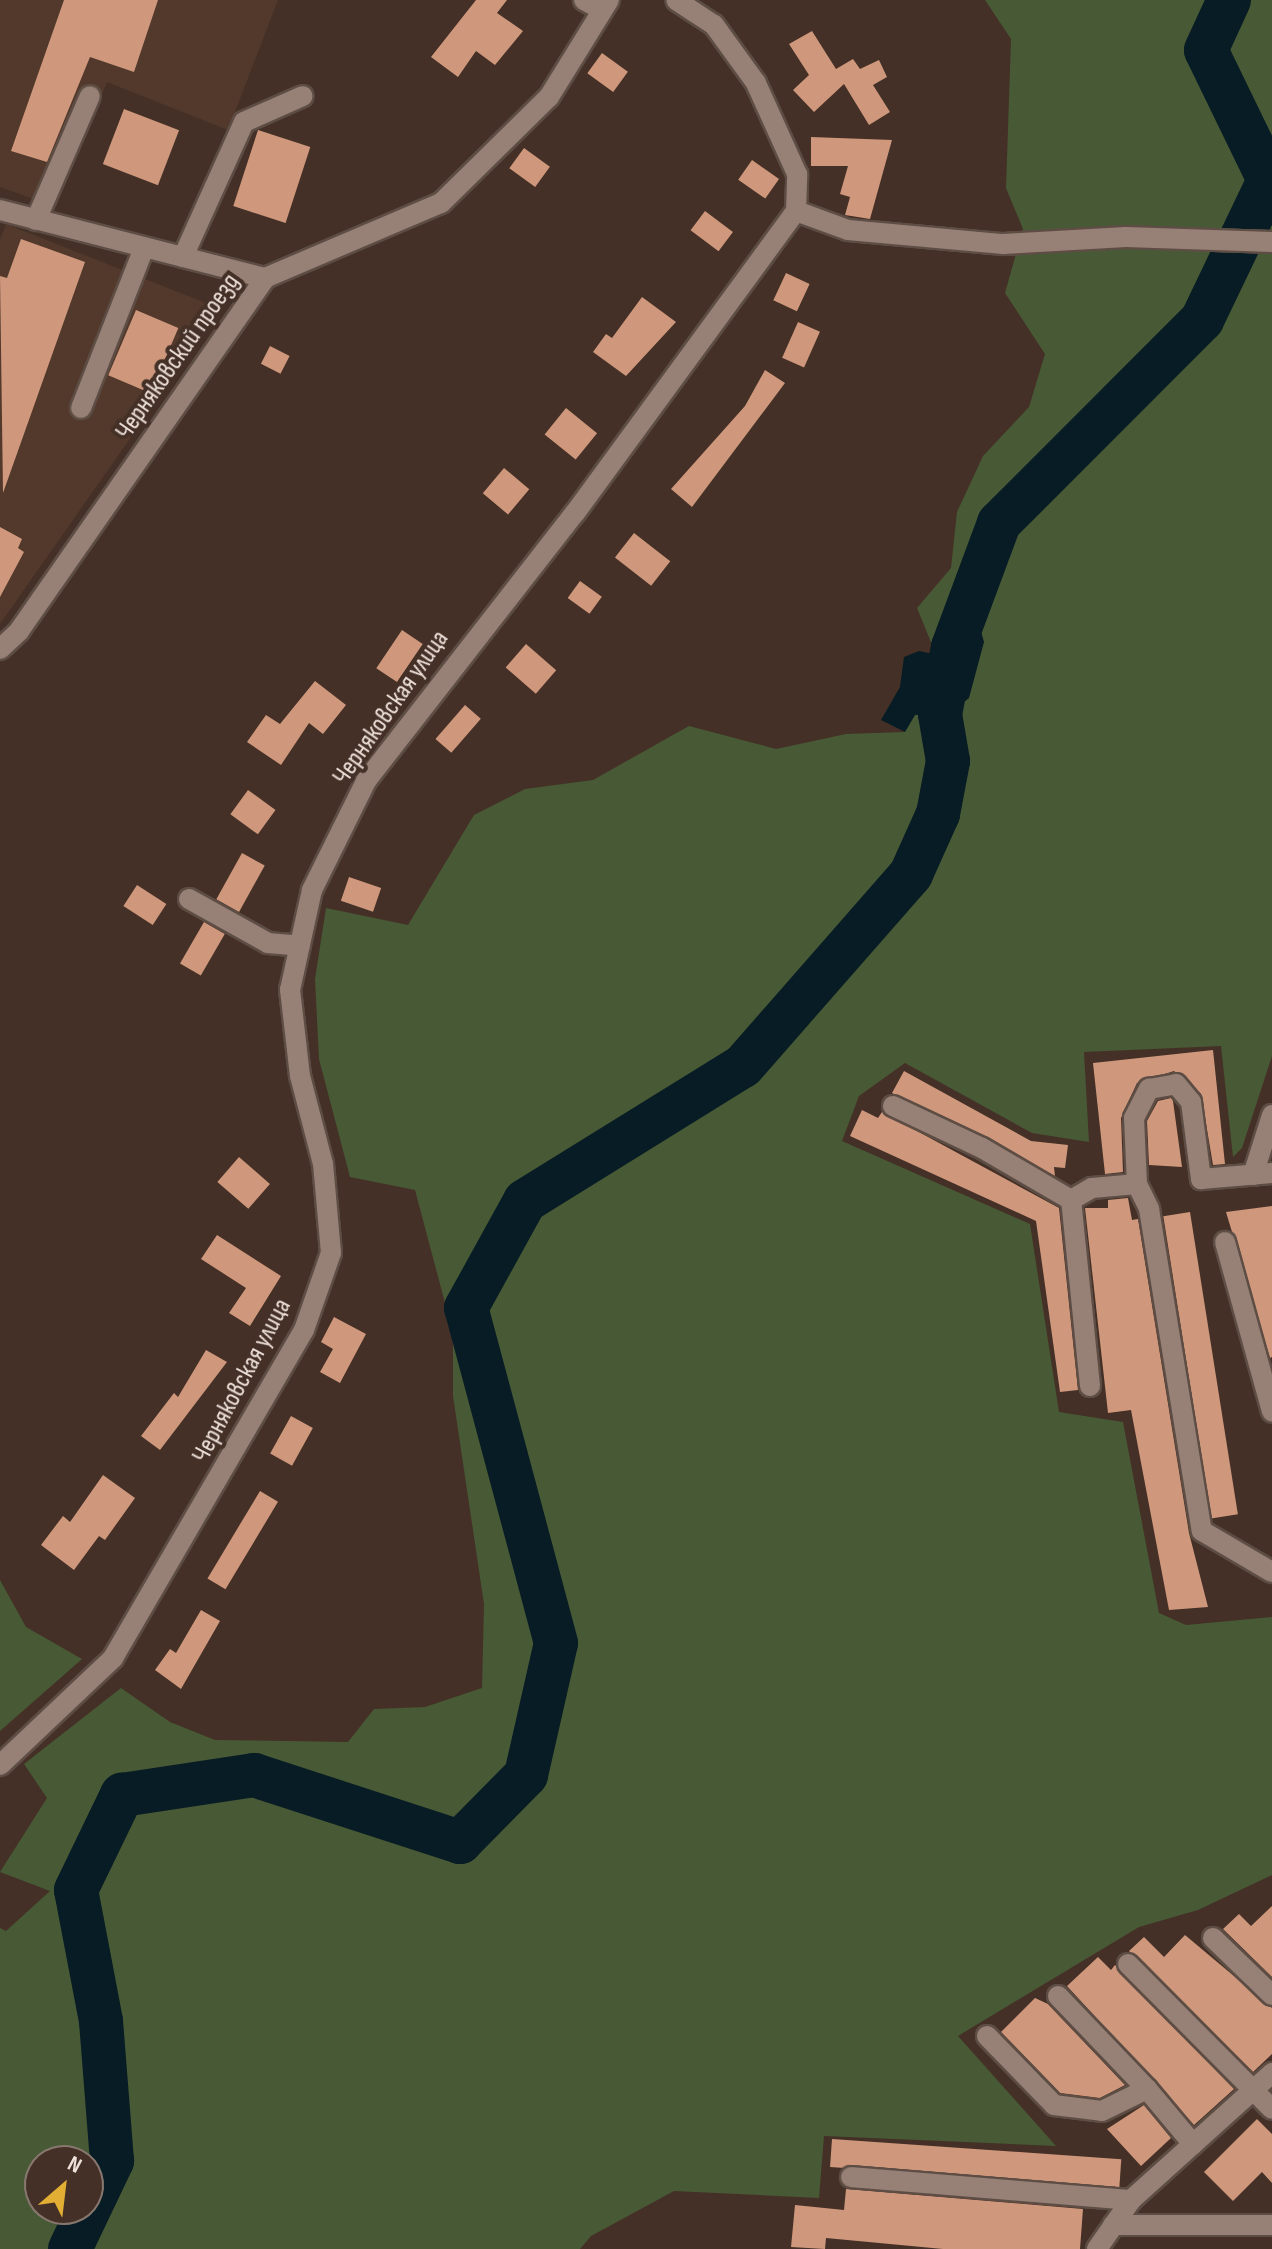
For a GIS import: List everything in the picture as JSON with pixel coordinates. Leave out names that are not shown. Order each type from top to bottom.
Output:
[{"type":"street","points":[[265,278],[441,203],[549,97],[606,5],[584,0]]},
{"type":"street","points":[[676,0],[714,25],[756,83],[797,174],[796,211],[848,230],[1003,244],[1126,237],[1272,242]]},
{"type":"street","points":[[36,220],[90,96]]},
{"type":"street","points":[[183,257],[244,122],[303,96]]},
{"type":"street","name":"Черняковский проезд","points":[[0,210],[265,278],[19,631],[0,649]]},
{"type":"street","name":"Черняковская улица","points":[[0,1765],[113,1658],[304,1330],[331,1253],[323,1164],[300,1076],[290,990],[312,890],[366,781],[575,513],[796,211]]},
{"type":"street","points":[[81,408],[144,248]]},
{"type":"street","points":[[189,899],[268,943],[300,946]]},
{"type":"street","points":[[1272,1115],[1262,1174],[1201,1179],[1191,1102],[1176,1084],[1149,1089],[1134,1118],[1137,1184],[1149,1209],[1202,1531],[1272,1572]]},
{"type":"street","points":[[893,1106],[982,1148],[1071,1200]]},
{"type":"street","points":[[1071,1200],[1092,1188],[1137,1184]]},
{"type":"street","points":[[1071,1200],[1090,1386]]},
{"type":"street","points":[[1225,1242],[1272,1412]]},
{"type":"street","points":[[1213,1938],[1272,1995]]},
{"type":"street","points":[[1128,1964],[1272,2109]]},
{"type":"street","points":[[1058,1996],[1147,2089],[1193,2144]]},
{"type":"street","points":[[987,2036],[1054,2105],[1102,2111],[1147,2089]]},
{"type":"street","points":[[1097,2249],[1131,2200],[1272,2073]]},
{"type":"street","points":[[851,2177],[1131,2200]]},
{"type":"street","points":[[1113,2225],[1272,2225]]},
{"type":"shaded area","points":[[0,0],[278,0],[228,130],[107,82],[56,207],[0,187]]},
{"type":"shaded area","points":[[6,224],[221,309],[0,624],[0,240]]},
{"type":"green space","points":[[985,0],[1272,0],[1272,1056],[1242,1148],[1233,1157],[1221,1046],[1084,1052],[1089,1142],[1032,1133],[905,1063],[859,1096],[842,1141],[1030,1224],[1059,1412],[1123,1422],[1159,1613],[1186,1625],[1272,1617],[1272,1875],[1198,1910],[1139,1927],[958,2036],[1056,2146],[824,2136],[819,2198],[674,2191],[591,2236],[580,2249],[0,2249],[0,1928],[6,1931],[50,1891],[0,1872],[47,1798],[24,1764],[121,1688],[170,1722],[215,1740],[348,1742],[374,1709],[425,1707],[482,1688],[484,1604],[453,1396],[453,1333],[415,1190],[350,1177],[319,1059],[315,979],[326,908],[408,925],[474,815],[525,789],[593,780],[689,726],[776,749],[846,734],[904,732],[915,715],[949,713],[969,698],[958,660],[935,652],[917,608],[951,568],[957,512],[983,456],[1029,407],[1045,354],[1005,293],[1023,229],[1006,188],[1011,39]]},
{"type":"green space","points":[[0,1580],[26,1627],[82,1659],[0,1731]]},
{"type":"water","points":[[974,607],[984,642],[969,698],[949,713],[915,715],[905,732],[881,720],[900,687],[904,657],[919,651],[957,659],[960,611]]},
{"type":"building","points":[[64,0],[158,0],[134,72],[90,57],[47,162],[11,151]]},
{"type":"building","points":[[476,0],[507,0],[497,13],[523,31],[495,65],[476,51],[458,77],[431,57]]},
{"type":"building","points":[[812,31],[836,69],[853,59],[860,69],[879,60],[887,77],[873,85],[890,112],[869,125],[844,84],[814,112],[793,90],[809,75],[789,44]]},
{"type":"building","points":[[602,53],[628,72],[613,92],[587,73]]},
{"type":"building","points":[[124,109],[179,130],[158,185],[103,164]]},
{"type":"building","points":[[258,130],[310,147],[286,223],[233,206]]},
{"type":"building","points":[[811,137],[892,140],[870,219],[845,215],[850,197],[840,194],[848,166],[811,166]]},
{"type":"building","points":[[524,148],[550,167],[535,187],[509,168]]},
{"type":"building","points":[[752,160],[779,179],[765,199],[738,180]]},
{"type":"building","points":[[705,211],[733,232],[719,251],[691,230]]},
{"type":"building","points":[[21,239],[85,262],[3,493],[0,276],[7,278]]},
{"type":"building","points":[[786,273],[810,284],[797,311],[773,300]]},
{"type":"building","points":[[642,297],[676,322],[626,376],[593,352],[606,334],[612,338]]},
{"type":"building","points":[[136,310],[178,328],[151,393],[108,375]]},
{"type":"building","points":[[798,322],[820,332],[804,367],[782,358]]},
{"type":"building","points":[[270,346],[290,356],[281,374],[261,364]]},
{"type":"building","points":[[765,370],[785,383],[692,507],[671,489],[745,406]]},
{"type":"building","points":[[566,408],[597,433],[576,460],[545,434]]},
{"type":"building","points":[[504,468],[529,489],[508,514],[483,493]]},
{"type":"building","points":[[0,527],[22,539],[18,548],[24,552],[0,597]]},
{"type":"building","points":[[634,533],[670,561],[651,586],[615,557]]},
{"type":"building","points":[[580,581],[602,597],[589,614],[568,598]]},
{"type":"building","points":[[402,630],[423,644],[397,682],[376,668]]},
{"type":"building","points":[[526,644],[556,670],[536,694],[506,667]]},
{"type":"building","points":[[315,681],[346,705],[323,734],[309,723],[281,765],[247,742],[266,715],[280,724]]},
{"type":"building","points":[[465,705],[481,719],[451,753],[435,739]]},
{"type":"building","points":[[248,790],[276,810],[258,834],[230,814]]},
{"type":"building","points":[[242,853],[265,866],[239,912],[216,899]]},
{"type":"building","points":[[349,877],[381,888],[373,912],[341,901]]},
{"type":"building","points":[[137,885],[166,904],[153,925],[123,906]]},
{"type":"building","points":[[204,922],[225,934],[201,976],[180,964]]},
{"type":"building","points":[[1213,1050],[1225,1164],[1213,1165],[1201,1094],[1174,1071],[1137,1083],[1121,1118],[1123,1172],[1105,1174],[1093,1063]]},
{"type":"building","points":[[904,1071],[1031,1141],[1068,1145],[1065,1168],[1054,1167],[1055,1176],[892,1093]]},
{"type":"building","points":[[1171,1098],[1182,1167],[1149,1165],[1147,1121],[1158,1101]]},
{"type":"building","points":[[862,1110],[878,1118],[882,1112],[1059,1208],[1078,1390],[1060,1392],[1036,1221],[850,1136]]},
{"type":"building","points":[[239,1157],[270,1184],[248,1209],[217,1182]]},
{"type":"building","points":[[1128,1198],[1132,1220],[1138,1219],[1189,1533],[1208,1607],[1169,1610],[1131,1410],[1108,1413],[1085,1208],[1108,1208],[1108,1200]]},
{"type":"building","points":[[1272,1206],[1272,1357],[1270,1358],[1226,1212]]},
{"type":"building","points":[[1190,1212],[1238,1514],[1211,1518],[1163,1216]]},
{"type":"building","points":[[217,1235],[281,1276],[250,1326],[229,1313],[246,1288],[201,1259]]},
{"type":"building","points":[[334,1317],[366,1334],[340,1383],[320,1372],[333,1349],[321,1342]]},
{"type":"building","points":[[206,1350],[227,1362],[160,1450],[141,1436],[174,1393],[178,1397]]},
{"type":"building","points":[[291,1416],[313,1428],[292,1466],[270,1454]]},
{"type":"building","points":[[103,1475],[135,1498],[105,1540],[99,1536],[74,1570],[41,1545],[63,1516],[70,1522]]},
{"type":"building","points":[[260,1491],[278,1502],[225,1589],[207,1578]]},
{"type":"building","points":[[201,1610],[220,1621],[181,1689],[155,1670],[170,1649],[176,1653]]},
{"type":"building","points":[[1272,1906],[1272,1977],[1223,1929],[1239,1914],[1251,1926]]},
{"type":"building","points":[[1185,1935],[1272,2008],[1272,2054],[1253,2072],[1129,1951],[1144,1937],[1164,1957]]},
{"type":"building","points":[[1098,1957],[1111,1970],[1115,1965],[1234,2089],[1194,2125],[1067,1986]]},
{"type":"building","points":[[1035,1998],[1048,2004],[1125,2085],[1100,2098],[1060,2093],[1001,2032]]},
{"type":"building","points":[[1144,2105],[1171,2138],[1141,2166],[1107,2129]]},
{"type":"building","points":[[1257,2119],[1272,2134],[1272,2183],[1262,2172],[1233,2201],[1204,2172]]},
{"type":"building","points":[[832,2139],[1121,2159],[1119,2187],[830,2167]]},
{"type":"building","points":[[846,2189],[1083,2209],[1080,2249],[943,2249],[826,2238],[825,2249],[791,2247],[795,2205],[844,2210]]},
{"type":"waterway","points":[[70,2249],[112,2161],[101,2021],[76,1890],[122,1795],[254,1775],[460,1842],[526,1775],[556,1643],[466,1308],[525,1201],[743,1066],[911,874],[938,814],[948,761],[940,714],[953,647],[999,523],[1202,320],[1269,180],[1206,50],[1229,0]]}]
